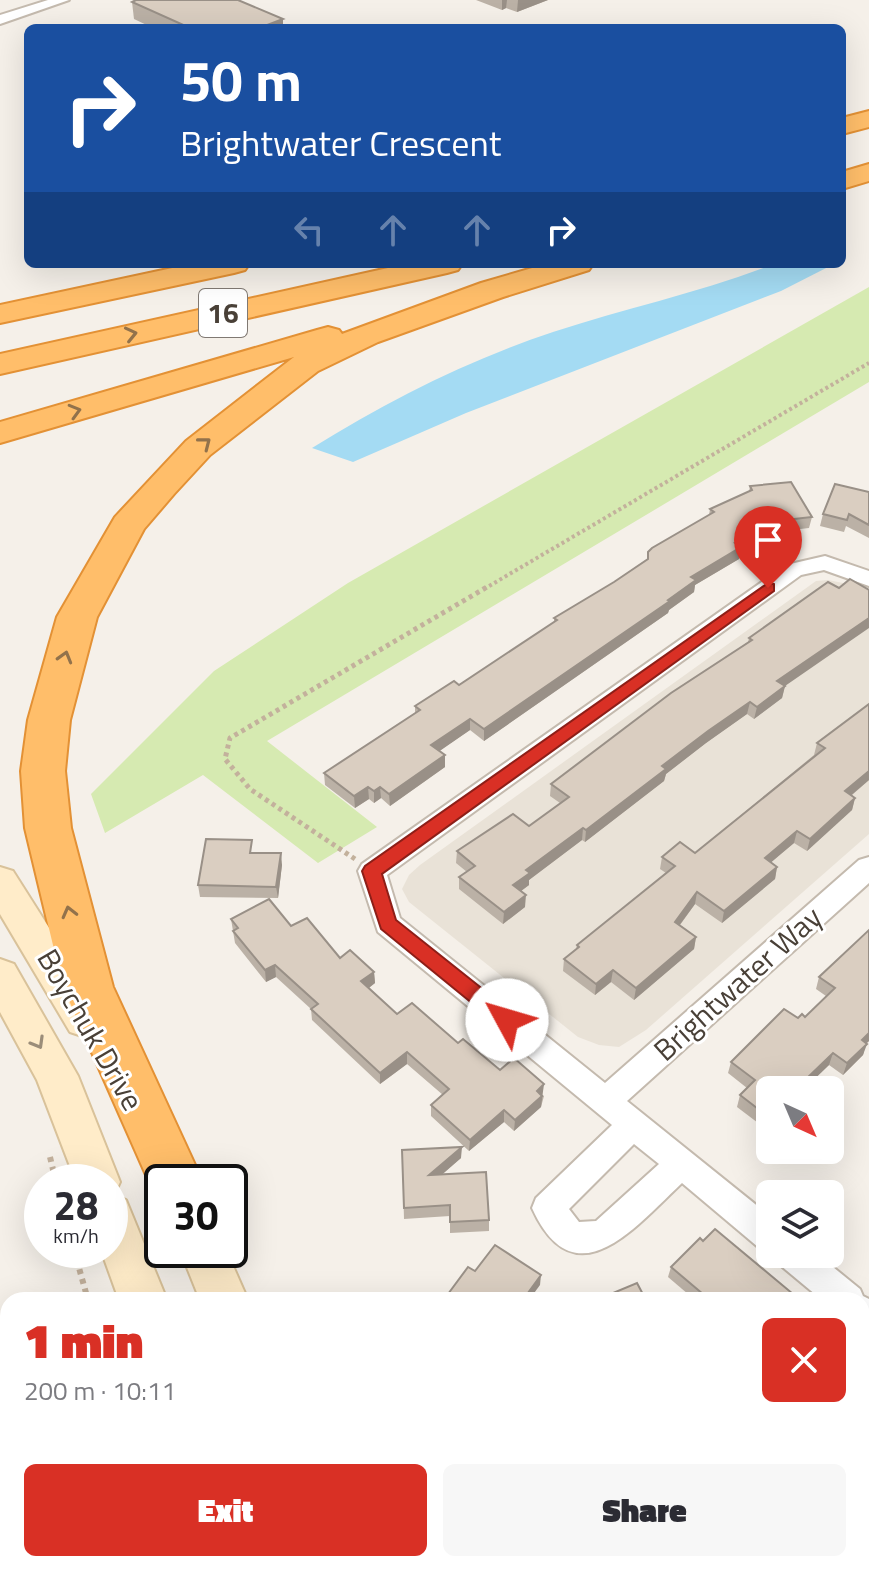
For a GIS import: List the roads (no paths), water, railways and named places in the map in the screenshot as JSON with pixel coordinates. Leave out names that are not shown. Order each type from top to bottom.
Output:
[{"type":"highway","points":[[846,113],[869,108]]},
{"type":"highway","points":[[846,125],[869,119]]},
{"type":"highway","points":[[846,169],[869,164]]},
{"type":"highway","points":[[846,180],[869,172]]},
{"type":"highway","name":"16","points":[[0,314],[215,268]]},
{"type":"highway","name":"16","points":[[0,364],[429,268]]},
{"type":"highway","points":[[0,433],[565,268]]},
{"type":"highway","points":[[0,286],[41,276]]},
{"type":"highway","points":[[167,1164],[88,987],[48,828],[43,771],[49,720],[77,617],[128,525],[198,448],[306,364],[367,335],[492,290]]},
{"type":"main road","name":"Boychuk Drive","points":[[0,881],[57,971],[166,1164]]},
{"type":"main road","name":"Boychuk Drive","points":[[0,975],[57,1076],[91,1164]]},
{"type":"main road","points":[[128,1261],[140,1292]]},
{"type":"main road","points":[[211,1268],[221,1292]]},
{"type":"street","points":[[0,20],[62,0]]},
{"type":"street","points":[[756,1224],[388,924],[372,871],[794,570],[825,563],[869,579]]},
{"type":"street","name":"Brightwater Way","points":[[607,1100],[869,867]]},
{"type":"street","points":[[634,1124],[548,1208],[569,1235],[586,1239],[606,1233],[682,1163]]},
{"type":"street","points":[[809,1268],[838,1292]]},
{"type":"water","points":[[763,268],[826,268],[781,291],[466,413],[353,462],[312,448],[399,398],[490,355],[553,332]]}]
